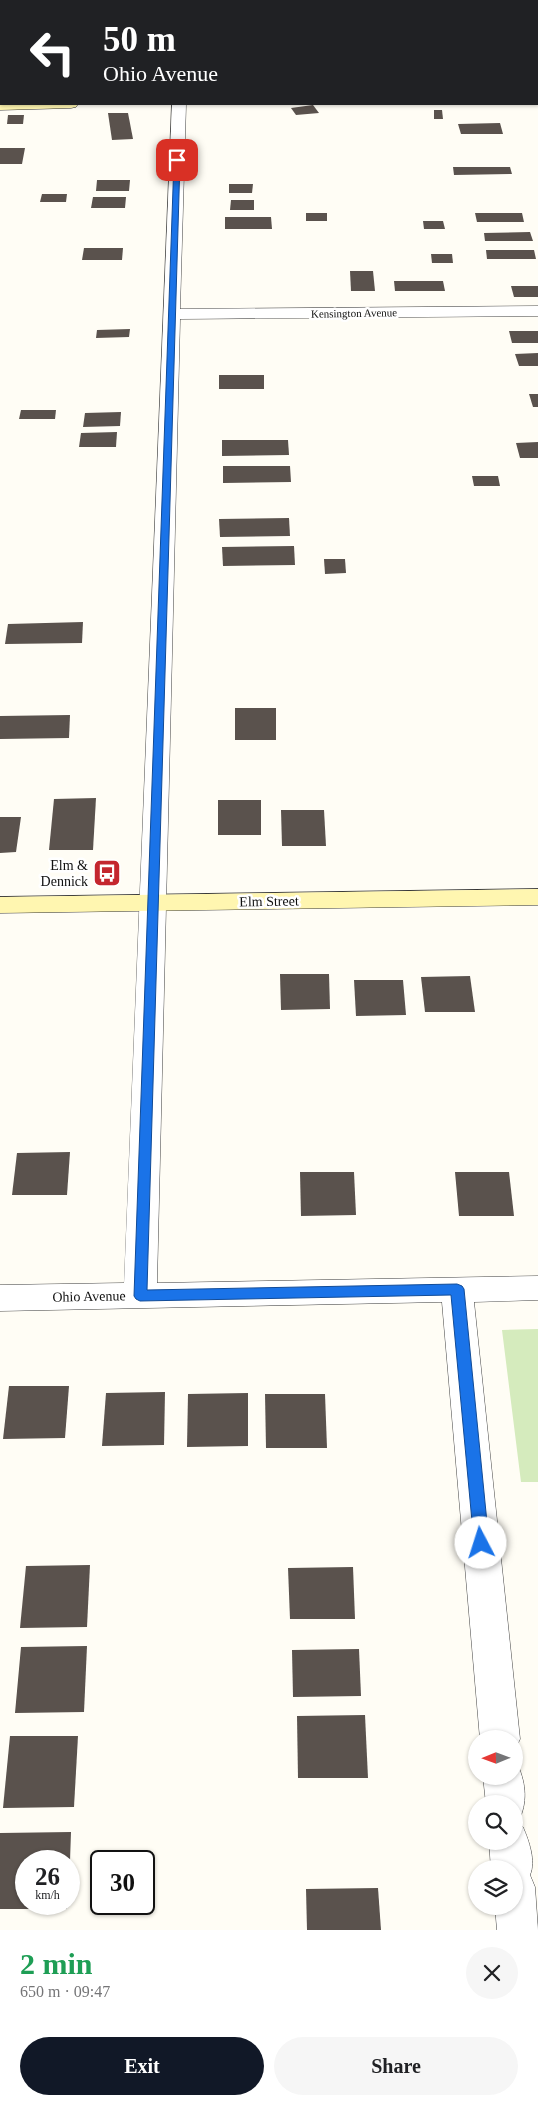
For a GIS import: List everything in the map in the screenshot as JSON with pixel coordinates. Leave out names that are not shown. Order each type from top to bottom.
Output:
[{"type":"street","points":[[0,106],[36,105]]},
{"type":"street","points":[[140,1296],[179,105]]},
{"type":"street","name":"Kensington Avenue","points":[[171,314],[538,311]]},
{"type":"street","name":"Elm Street","points":[[0,905],[538,897]]},
{"type":"street","name":"Ohio Avenue","points":[[0,1298],[538,1288]]},
{"type":"street","points":[[457,1289],[499,1730]]},
{"type":"street","points":[[517,1915],[518,1930]]},
{"type":"green space","points":[[538,1329],[538,1482],[521,1482],[502,1330]]},
{"type":"building","points":[[313,105],[319,113],[296,115],[291,108]]},
{"type":"building","points":[[434,110],[442,110],[443,119],[434,119]]},
{"type":"building","points":[[108,113],[128,113],[133,139],[112,140]]},
{"type":"building","points":[[8,115],[24,115],[23,124],[7,124]]},
{"type":"building","points":[[500,123],[503,134],[461,134],[458,124]]},
{"type":"building","points":[[0,148],[25,148],[22,164],[0,164]]},
{"type":"building","points":[[453,167],[510,167],[512,174],[454,175]]},
{"type":"building","points":[[97,180],[130,180],[129,191],[96,191]]},
{"type":"building","points":[[229,184],[253,184],[252,193],[229,193]]},
{"type":"building","points":[[42,194],[67,194],[66,202],[40,202]]},
{"type":"building","points":[[93,197],[126,197],[125,208],[91,208]]},
{"type":"building","points":[[231,200],[254,200],[254,210],[230,210]]},
{"type":"building","points":[[306,213],[327,213],[327,221],[306,221]]},
{"type":"building","points":[[475,213],[522,213],[524,222],[477,222]]},
{"type":"building","points":[[225,217],[271,217],[272,229],[225,229]]},
{"type":"building","points":[[423,221],[443,221],[445,229],[424,229]]},
{"type":"building","points":[[530,232],[533,241],[485,241],[484,233]]},
{"type":"building","points":[[84,248],[123,248],[122,260],[82,260]]},
{"type":"building","points":[[486,250],[534,250],[536,259],[487,259]]},
{"type":"building","points":[[431,254],[452,254],[453,263],[432,263]]},
{"type":"building","points":[[350,271],[373,271],[375,291],[351,291]]},
{"type":"building","points":[[394,281],[443,281],[445,291],[395,291]]},
{"type":"building","points":[[511,286],[538,286],[538,297],[514,297]]},
{"type":"building","points":[[130,329],[129,337],[96,338],[97,330]]},
{"type":"building","points":[[509,331],[538,331],[538,343],[512,343]]},
{"type":"building","points":[[538,353],[538,366],[519,366],[515,354]]},
{"type":"building","points":[[219,375],[264,375],[264,389],[219,389]]},
{"type":"building","points":[[529,394],[538,394],[538,407],[533,407]]},
{"type":"building","points":[[21,410],[56,410],[55,419],[19,419]]},
{"type":"building","points":[[121,412],[120,426],[83,427],[85,413]]},
{"type":"building","points":[[117,432],[116,447],[79,447],[81,433]]},
{"type":"building","points":[[222,440],[288,440],[289,455],[222,456]]},
{"type":"building","points":[[538,442],[538,458],[520,458],[516,443]]},
{"type":"building","points":[[223,466],[290,466],[291,482],[223,483]]},
{"type":"building","points":[[472,476],[498,476],[500,486],[474,486]]},
{"type":"building","points":[[289,518],[290,536],[220,537],[219,519]]},
{"type":"building","points":[[294,546],[295,565],[223,566],[222,547]]},
{"type":"building","points":[[324,559],[345,559],[346,573],[325,574]]},
{"type":"building","points":[[83,622],[82,643],[5,644],[8,624]]},
{"type":"building","points":[[235,708],[276,708],[276,740],[235,740]]},
{"type":"building","points":[[70,715],[69,738],[0,739],[0,716]]},
{"type":"building","points":[[96,798],[93,850],[49,850],[54,799]]},
{"type":"building","points":[[218,800],[261,800],[261,835],[218,835]]},
{"type":"building","points":[[281,810],[324,810],[326,846],[282,846]]},
{"type":"building","points":[[0,817],[21,817],[16,852],[0,853]]},
{"type":"building","points":[[280,974],[329,974],[330,1009],[281,1010]]},
{"type":"building","points":[[470,976],[475,1012],[425,1012],[421,977]]},
{"type":"building","points":[[354,980],[403,980],[406,1015],[356,1016]]},
{"type":"building","points":[[70,1152],[67,1195],[12,1195],[17,1153]]},
{"type":"building","points":[[300,1172],[354,1172],[356,1215],[301,1216]]},
{"type":"building","points":[[455,1172],[509,1172],[514,1216],[459,1216]]},
{"type":"building","points":[[9,1386],[69,1386],[65,1438],[3,1439]]},
{"type":"building","points":[[165,1392],[164,1445],[102,1446],[106,1393]]},
{"type":"building","points":[[248,1393],[248,1446],[187,1447],[188,1394]]},
{"type":"building","points":[[265,1394],[325,1394],[327,1448],[266,1448]]},
{"type":"building","points":[[90,1565],[87,1627],[20,1628],[26,1566]]},
{"type":"building","points":[[353,1567],[355,1619],[290,1619],[288,1568]]},
{"type":"building","points":[[87,1646],[84,1712],[15,1713],[21,1647]]},
{"type":"building","points":[[359,1649],[361,1696],[293,1697],[292,1650]]},
{"type":"building","points":[[365,1715],[368,1778],[298,1778],[297,1716]]},
{"type":"building","points":[[10,1736],[78,1736],[74,1807],[3,1808]]},
{"type":"building","points":[[71,1832],[70,1850],[15,1850],[15,1909],[0,1909],[0,1833]]},
{"type":"building","points":[[378,1888],[381,1930],[307,1930],[306,1889]]},
{"type":"place","name":"Elm & Dennick","points":[[107,873]]},
{"type":"route","points":[[177,160],[140,1296],[457,1289],[481,1543]]}]
